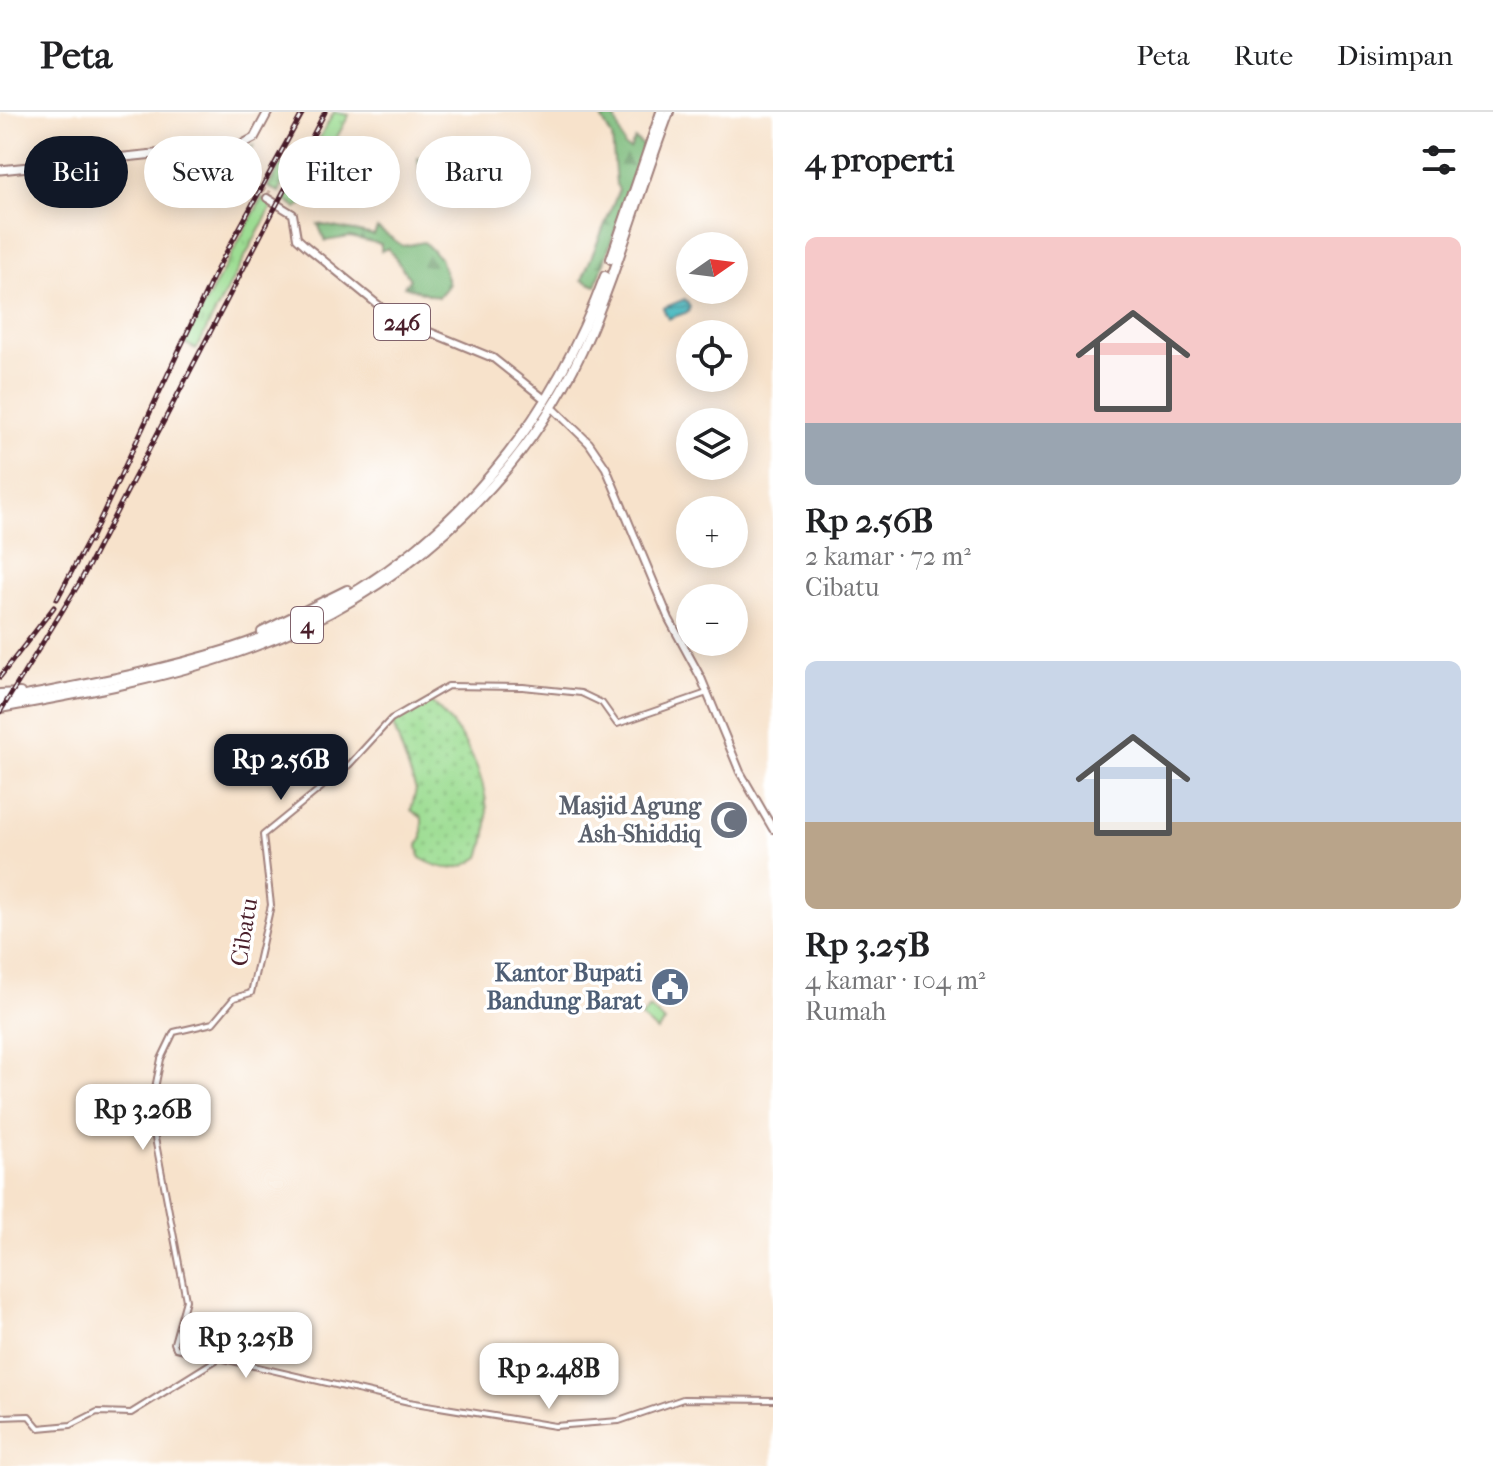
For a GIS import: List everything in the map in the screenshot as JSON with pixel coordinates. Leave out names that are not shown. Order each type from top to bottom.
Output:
[{"type":"highway","points":[[256,136],[268,112]]},
{"type":"highway","name":"4","points":[[1,701],[202,657],[287,627],[379,576],[454,517],[492,476],[544,405],[588,321],[661,112]]},
{"type":"highway","name":"4","points":[[1,701],[180,669],[290,633],[388,578],[458,521],[523,446],[581,353],[669,112]]},
{"type":"highway","points":[[0,170],[144,156]]},
{"type":"main road","name":"246","points":[[268,196],[293,214],[299,240],[393,317],[493,358],[542,397]]},
{"type":"main road","points":[[555,410],[589,443],[606,468],[669,619],[707,693],[739,769],[773,829]]},
{"type":"street","name":"Cibatu","points":[[216,1360],[176,1348],[174,1343],[186,1300],[150,1120],[161,1059],[174,1032],[213,1023],[234,998],[251,993],[271,905],[263,835],[349,765],[391,719],[448,686],[523,687],[581,693],[602,703],[617,724],[707,693]]},
{"type":"street","points":[[0,1417],[29,1416],[41,1429],[78,1424],[100,1412],[131,1413],[216,1360],[409,1402],[563,1426],[619,1421],[683,1399],[773,1400]]},
{"type":"green space","points":[[334,112],[349,115],[338,136],[321,136]]},
{"type":"green space","points":[[598,112],[613,112],[625,147],[630,149],[635,139],[644,146],[596,286],[582,280],[619,190],[612,137]]},
{"type":"green space","points":[[278,169],[278,192],[268,187]]},
{"type":"green space","points":[[262,198],[272,206],[196,349],[184,343],[257,208],[262,208]]},
{"type":"green space","points":[[318,224],[374,235],[377,228],[403,246],[424,242],[440,258],[449,285],[438,297],[404,286],[410,279],[388,248],[381,251],[381,244],[350,237],[325,241]]},
{"type":"green space","points":[[430,701],[445,716],[470,752],[484,793],[486,836],[480,857],[457,868],[443,868],[420,858],[418,845],[422,839],[422,818],[411,810],[416,790],[392,722]]},
{"type":"green space","points":[[650,1008],[665,1022],[657,1031],[641,1017]]},
{"type":"water","points":[[676,303],[690,307],[688,312],[668,319],[663,308]]},
{"type":"tunnel","points":[[262,189],[270,194]]},
{"type":"railway","points":[[90,541],[216,271],[303,112]]},
{"type":"railway","points":[[0,712],[80,582],[325,112]]},
{"type":"railway","points":[[57,599],[89,539]]},
{"type":"railway","points":[[0,677],[54,607]]},
{"type":"place","name":"Masjid Agung Ash-Shiddiq","points":[[729,820]]},
{"type":"place","name":"Kantor Bupati Bandung Barat","points":[[670,987]]}]
